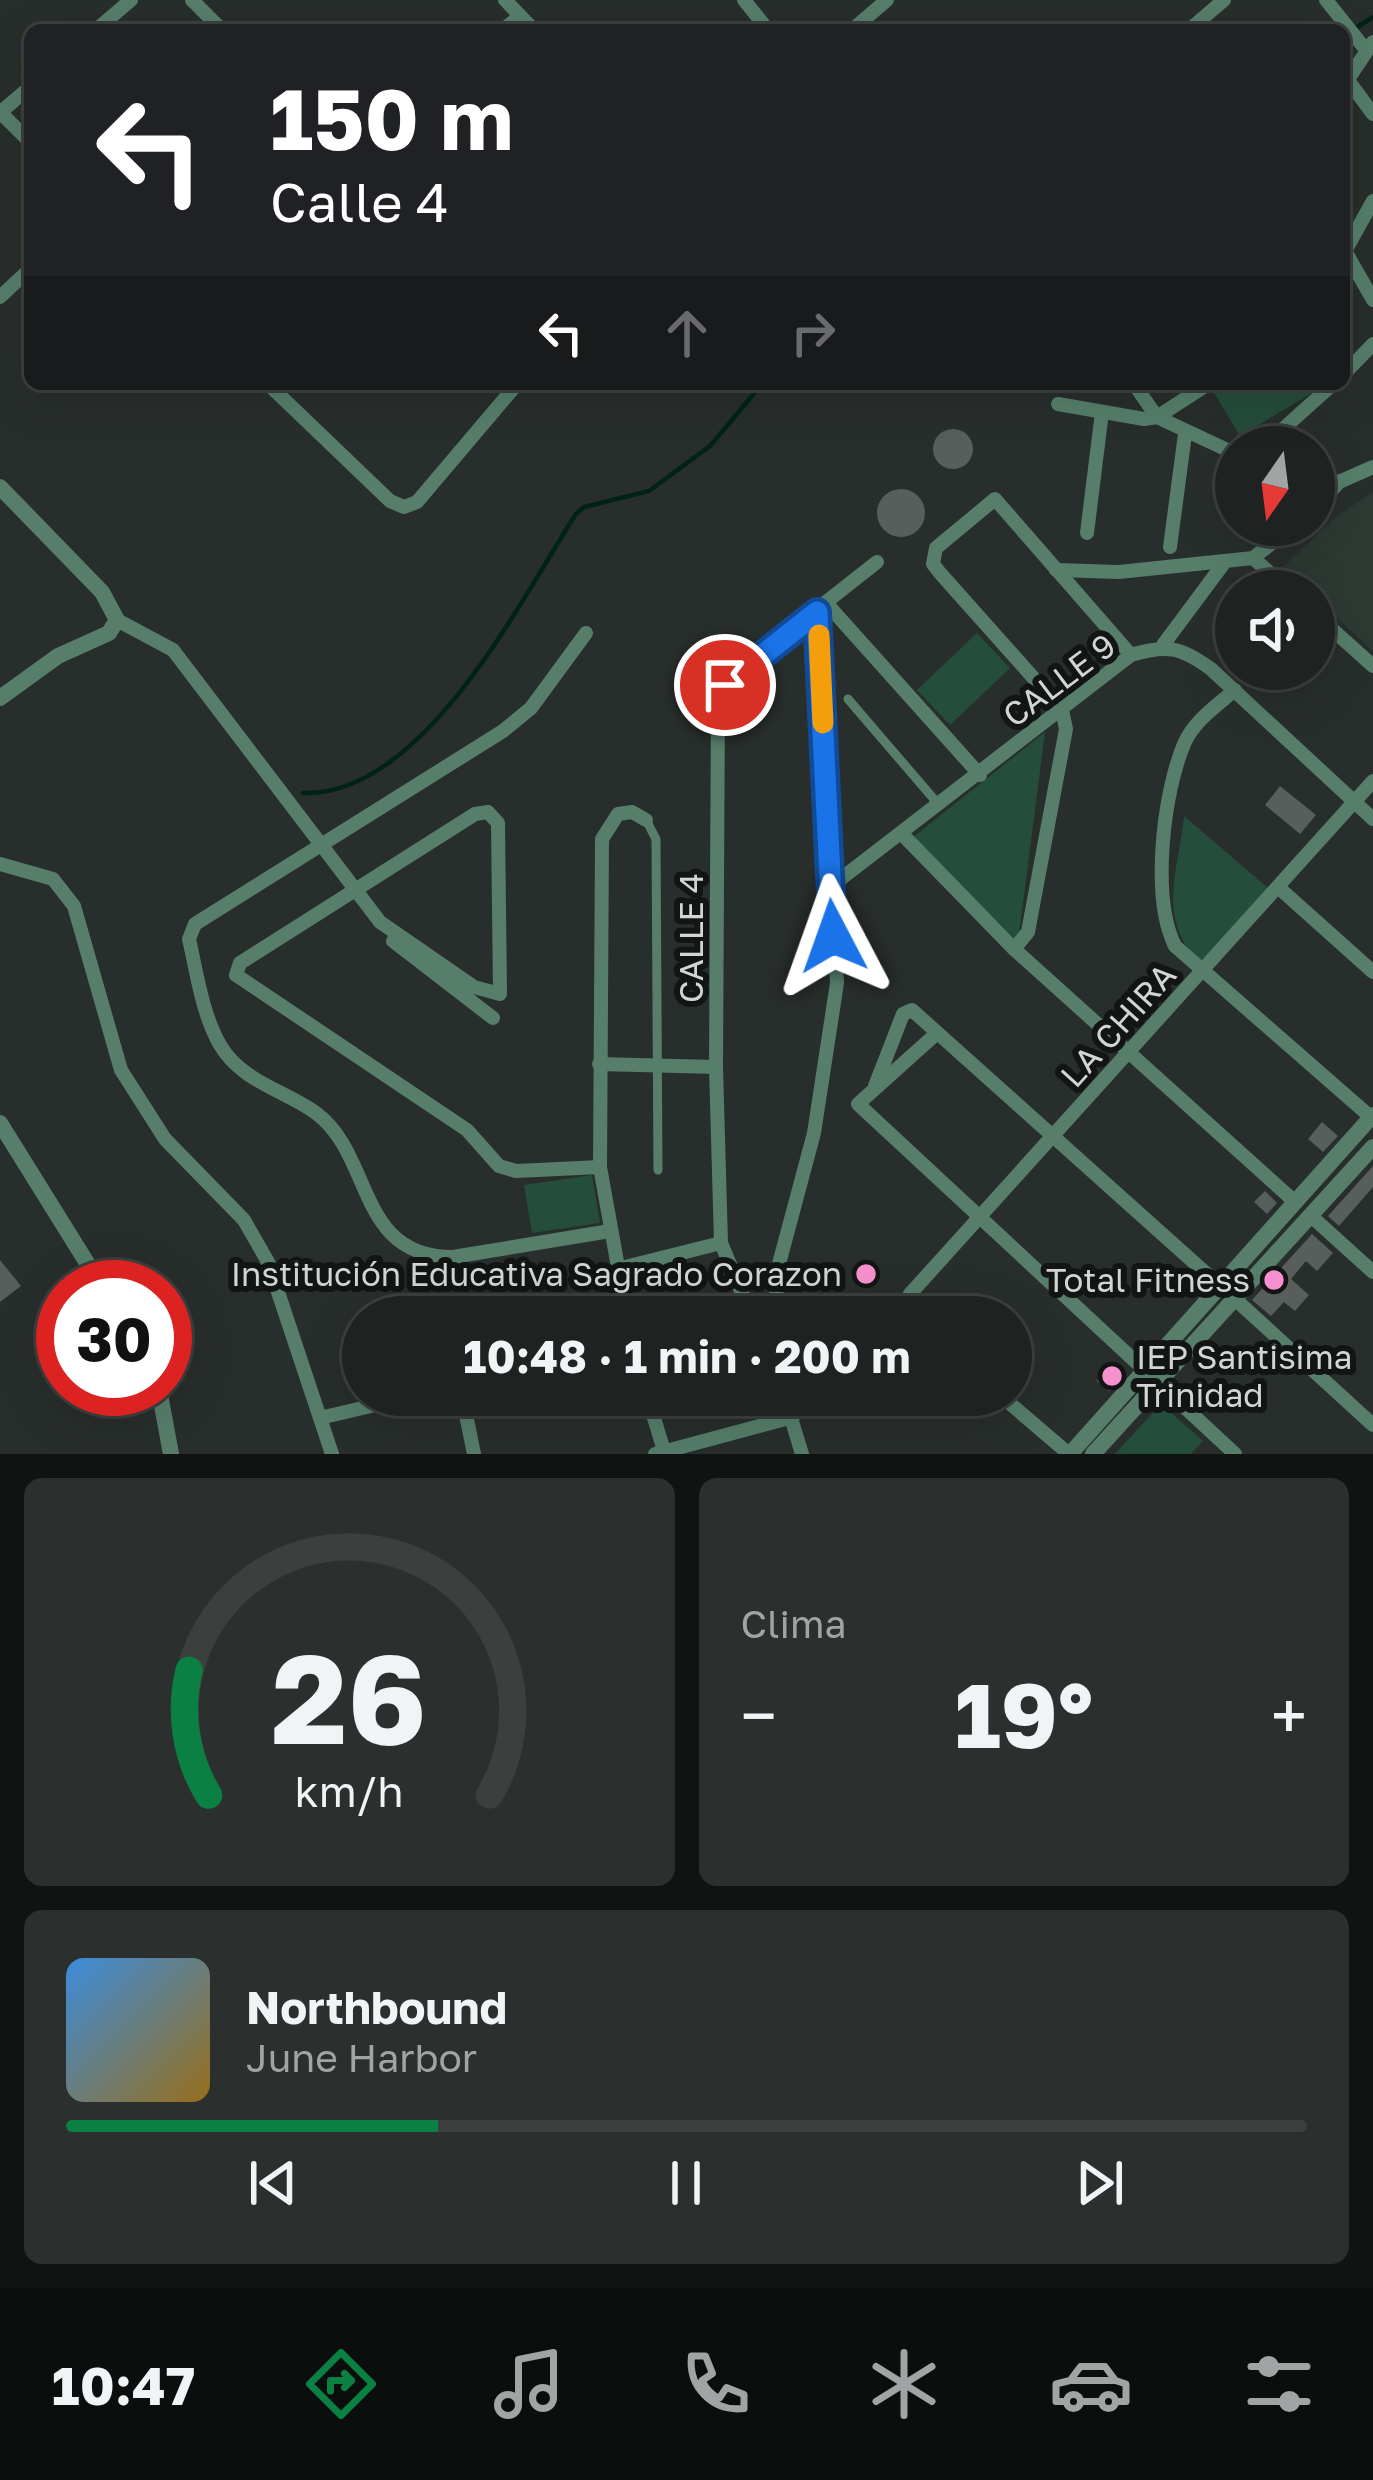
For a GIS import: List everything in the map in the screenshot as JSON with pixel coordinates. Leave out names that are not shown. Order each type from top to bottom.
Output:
[{"type":"street","points":[[103,24],[131,0]]},
{"type":"street","points":[[192,0],[216,24]]},
{"type":"street","points":[[505,0],[528,24]]},
{"type":"street","points":[[744,0],[763,24]]},
{"type":"street","points":[[859,24],[887,0]]},
{"type":"street","points":[[1196,24],[1224,0]]},
{"type":"street","points":[[510,24],[520,16]]},
{"type":"street","points":[[1350,76],[1369,46]]},
{"type":"street","points":[[1350,87],[1373,114]]},
{"type":"street","points":[[24,92],[0,112],[24,136]]},
{"type":"street","points":[[1350,240],[1373,201]]},
{"type":"street","points":[[0,297],[24,275]]},
{"type":"street","points":[[1350,275],[1373,300]]},
{"type":"street","points":[[1350,368],[1373,344]]},
{"type":"street","points":[[274,390],[390,502],[404,507],[416,502],[512,390]]},
{"type":"street","points":[[1138,390],[1157,417],[1215,446]]},
{"type":"street","points":[[1058,404],[1157,417],[1199,390]]},
{"type":"street","points":[[1285,426],[1323,390]]},
{"type":"street","points":[[1087,533],[1102,412]]},
{"type":"street","points":[[1170,547],[1185,434]]},
{"type":"street","points":[[1335,486],[1373,467]]},
{"type":"street","points":[[1335,481],[1339,482]]},
{"type":"street","points":[[0,487],[102,592],[117,620],[173,650],[404,951],[493,1018]]},
{"type":"street","points":[[1014,949],[1028,932],[1066,729],[1062,710],[940,573],[933,557],[941,543],[995,499],[1131,655]]},
{"type":"street","points":[[1056,570],[1119,572],[1224,563],[1253,558],[1268,546]]},
{"type":"street","points":[[1253,558],[1266,570]]},
{"type":"street","name":"CALLE 4","points":[[743,1296],[721,1243],[716,1067],[718,701],[736,673],[877,562]]},
{"type":"street","points":[[1163,645],[1224,563]]},
{"type":"street","points":[[822,608],[980,775]]},
{"type":"street","points":[[776,1296],[776,1275],[814,1133],[837,983],[822,608]]},
{"type":"street","points":[[0,698],[58,656],[109,633],[117,620]]},
{"type":"street","points":[[1335,632],[1373,666]]},
{"type":"street","points":[[586,633],[531,708],[503,731],[189,931],[220,1045],[249,1075],[316,1113],[332,1129],[380,1223],[406,1245],[435,1257],[453,1257],[610,1231]]},
{"type":"street","name":"CALLE 9","points":[[830,889],[1131,655],[1163,645],[1185,650],[1215,674]]},
{"type":"street","points":[[1025,1416],[1069,1454],[1372,1117],[1175,946],[1164,924],[1167,801],[1185,741],[1204,715],[1235,690]]},
{"type":"street","name":"CALLE 9","points":[[1235,690],[1373,819]]},
{"type":"street","points":[[848,699],[939,805]]},
{"type":"street","name":"LA CHIRA","points":[[910,1296],[1373,781]]},
{"type":"street","points":[[623,1296],[600,1167],[599,1064],[604,829],[626,811],[646,820],[656,839],[658,1170]]},
{"type":"street","points":[[380,922],[474,987],[500,994],[498,823],[488,812],[475,814],[241,963],[236,975],[467,1130],[499,1166],[516,1171],[600,1167]]},
{"type":"street","points":[[902,834],[1014,949],[1294,1201]]},
{"type":"street","points":[[0,865],[53,879],[74,906],[121,1070],[165,1139],[208,1178],[252,1234],[290,1316],[332,1454]]},
{"type":"street","points":[[1278,887],[1373,972]]},
{"type":"street","points":[[873,1091],[903,1014],[916,1012],[1218,1284]]},
{"type":"street","points":[[937,1033],[858,1104],[1235,1454]]},
{"type":"street","points":[[599,1064],[716,1067]]},
{"type":"street","points":[[0,1123],[85,1260]]},
{"type":"street","points":[[1093,1454],[1373,1147]]},
{"type":"street","points":[[1311,1216],[1373,1272]]},
{"type":"street","points":[[617,1269],[721,1243]]},
{"type":"street","points":[[1236,1300],[1373,1425]]},
{"type":"street","points":[[324,1417],[342,1413]]},
{"type":"street","points":[[164,1416],[171,1454]]},
{"type":"street","points":[[466,1416],[474,1454]]},
{"type":"street","points":[[652,1416],[662,1454],[793,1417],[802,1454]]},
{"type":"shaded area","points":[[1373,492],[1373,651],[1335,616],[1335,570],[1282,568],[1305,546],[1335,546],[1336,517]]},
{"type":"green space","points":[[1215,390],[1312,393],[1257,426],[1234,426]]},
{"type":"green space","points":[[977,633],[1010,668],[950,725],[917,690]]},
{"type":"green space","points":[[1045,732],[1018,942],[912,838]]},
{"type":"green space","points":[[1184,816],[1268,888],[1200,964],[1186,946],[1174,911]]},
{"type":"green space","points":[[592,1175],[600,1223],[532,1233],[524,1185]]},
{"type":"green space","points":[[1161,1404],[1203,1441],[1191,1454],[1115,1454]]},
{"type":"building","points":[[953,429],[967,435],[973,449],[967,463],[953,469],[939,463],[933,449],[939,435]]},
{"type":"building","points":[[901,489],[918,496],[925,513],[918,530],[901,537],[884,530],[877,513],[884,496]]},
{"type":"building","points":[[1280,786],[1316,815],[1300,834],[1265,805]]},
{"type":"building","points":[[1322,1122],[1338,1136],[1323,1152],[1308,1139]]},
{"type":"building","points":[[1373,1166],[1373,1187],[1339,1226],[1328,1216]]},
{"type":"building","points":[[1265,1191],[1277,1203],[1267,1214],[1254,1202]]},
{"type":"building","points":[[1312,1234],[1333,1253],[1317,1271],[1306,1261],[1291,1279],[1309,1295],[1295,1311],[1284,1302],[1271,1316],[1252,1300]]},
{"type":"building","points":[[0,1260],[21,1286],[0,1302]]},
{"type":"building","name":"IEP Santisima Trinidad","points":[[1112,1363],[1123,1375],[1109,1391],[1097,1381]]},
{"type":"waterway","points":[[1356,28],[1373,17]]},
{"type":"waterway","points":[[303,793],[347,786],[389,763],[428,729],[497,641],[576,514],[584,507],[649,491],[710,446],[757,390]]},
{"type":"slow traffic","points":[[819,635],[823,723]]},
{"type":"place","name":"Institución Educativa Sagrado Corazon","points":[[866,1274]]},
{"type":"place","name":"Total Fitness","points":[[1274,1280]]},
{"type":"place","name":"IEP Santisima Trinidad","points":[[1112,1376]]},
{"type":"route","points":[[725,685],[817,612],[833,936]]}]
